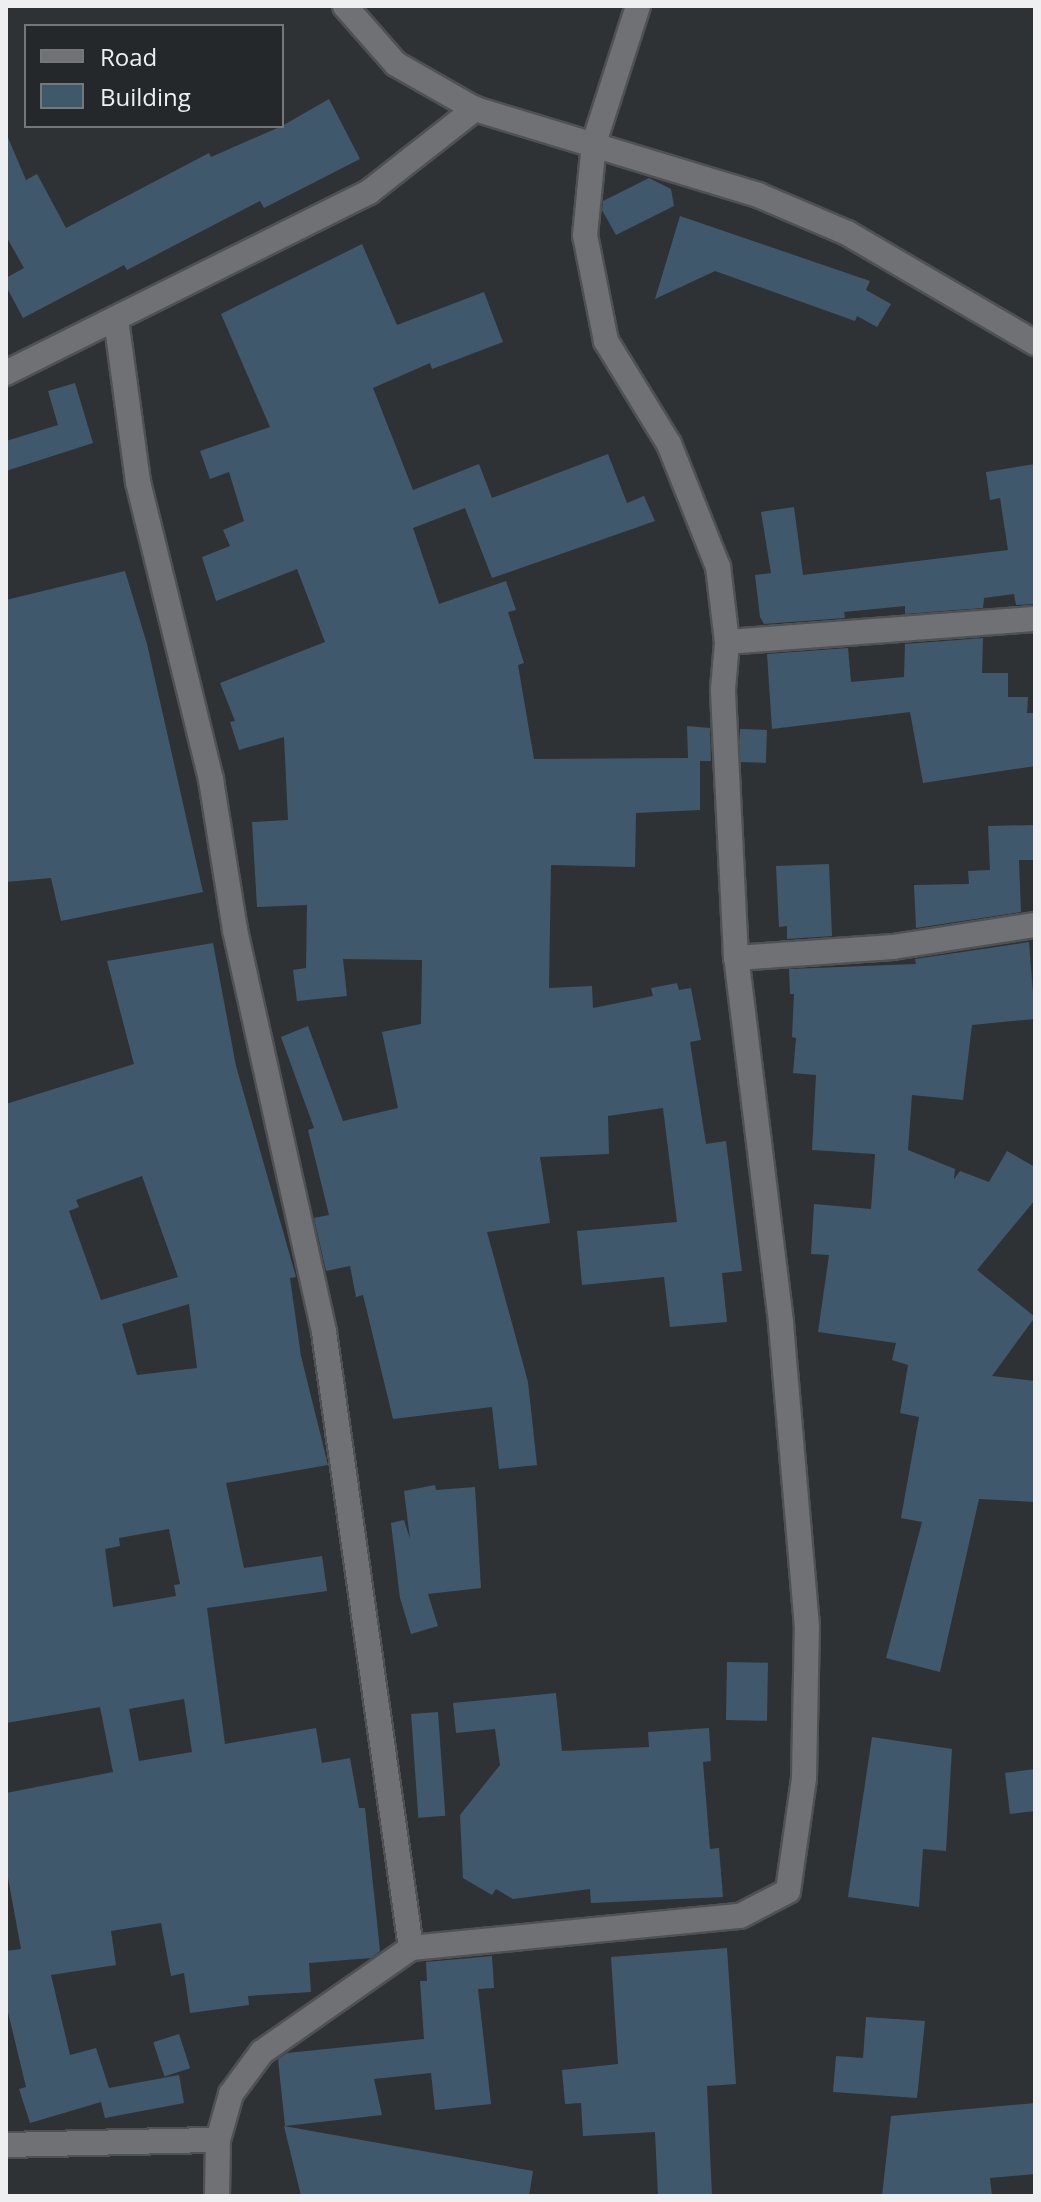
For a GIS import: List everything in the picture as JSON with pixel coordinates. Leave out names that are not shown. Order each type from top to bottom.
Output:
[{"type":"street","points":[[345,6],[396,64],[475,109],[758,195],[847,233],[1035,343]]},
{"type":"street","points":[[217,2196],[218,2140],[231,2094],[262,2052],[411,1948],[740,1916],[788,1891],[804,1778],[807,1627],[781,1322],[736,958],[723,689],[727,642],[718,567],[674,458],[606,341],[585,235],[594,143],[638,6]]},
{"type":"street","points":[[6,373],[369,192],[475,109]]},
{"type":"street","points":[[116,319],[138,482],[211,780],[235,930],[324,1332],[411,1948]]},
{"type":"street","points":[[727,642],[1035,619]]},
{"type":"street","points":[[736,958],[893,947],[1035,925]]},
{"type":"street","points":[[6,2145],[218,2140]]},
{"type":"building","points":[[329,99],[360,159],[264,208],[260,201],[127,270],[124,265],[23,318],[6,286],[6,278],[24,268],[6,236],[6,133],[26,180],[37,174],[66,228],[209,153],[211,157],[277,128],[284,128],[284,125]]},
{"type":"building","points":[[649,178],[671,189],[674,206],[616,235],[602,210],[603,201]]},
{"type":"building","points":[[680,216],[870,281],[866,290],[891,304],[877,327],[857,316],[855,321],[715,271],[655,299]]},
{"type":"building","points":[[362,244],[397,325],[484,292],[503,342],[432,369],[430,363],[373,388],[413,490],[479,464],[492,498],[608,454],[627,503],[644,496],[655,521],[492,578],[465,508],[413,528],[439,604],[506,581],[516,610],[508,612],[524,663],[518,665],[534,759],[688,758],[687,726],[710,728],[711,761],[700,761],[700,810],[636,813],[635,867],[551,865],[549,988],[592,986],[593,1008],[653,996],[651,988],[677,983],[679,990],[691,988],[701,1040],[690,1042],[706,1144],[726,1141],[742,1271],[722,1273],[727,1322],[670,1327],[664,1277],[582,1285],[577,1231],[677,1222],[663,1108],[608,1116],[609,1154],[540,1157],[550,1223],[487,1232],[528,1382],[537,1465],[499,1469],[492,1407],[393,1419],[363,1295],[356,1297],[350,1266],[326,1271],[314,1218],[329,1215],[308,1130],[314,1128],[281,1037],[308,1026],[343,1121],[398,1108],[382,1032],[421,1024],[422,960],[343,959],[347,996],[297,1001],[293,970],[306,968],[307,905],[257,907],[252,822],[288,820],[284,737],[239,750],[230,722],[235,721],[220,683],[325,642],[297,569],[216,601],[202,557],[230,546],[223,530],[244,521],[229,472],[210,479],[200,451],[270,427],[221,314]]},
{"type":"building","points":[[75,383],[93,443],[6,471],[6,441],[58,425],[48,391]]},
{"type":"building","points":[[1035,464],[1035,604],[1016,605],[1014,594],[984,598],[983,608],[905,614],[905,606],[844,612],[845,618],[764,624],[760,617],[755,575],[771,573],[761,512],[794,507],[803,575],[1008,550],[1000,498],[990,500],[986,472]]},
{"type":"building","points":[[125,571],[147,644],[203,892],[61,921],[51,878],[6,882],[6,600]]},
{"type":"building","points":[[983,638],[982,673],[1008,673],[1008,697],[1028,697],[1027,713],[1035,713],[1035,766],[923,783],[910,712],[772,729],[767,654],[848,648],[851,682],[904,677],[905,644]]},
{"type":"building","points":[[740,729],[767,730],[766,763],[739,762]]},
{"type":"building","points":[[1035,825],[1035,860],[1019,860],[1021,912],[916,928],[914,885],[969,884],[968,871],[990,870],[988,826]]},
{"type":"building","points":[[829,864],[832,936],[787,939],[787,926],[779,927],[776,866]]},
{"type":"building","points":[[1029,942],[1035,1019],[972,1025],[963,1100],[912,1095],[908,1150],[955,1169],[954,1179],[960,1171],[989,1182],[1007,1151],[1035,1167],[1035,1200],[977,1270],[1035,1317],[992,1376],[1035,1381],[1035,1502],[979,1499],[940,1672],[886,1658],[922,1522],[901,1518],[919,1417],[900,1413],[908,1365],[892,1360],[896,1343],[818,1332],[829,1255],[811,1254],[814,1204],[871,1209],[875,1154],[812,1150],[816,1075],[793,1073],[796,1038],[792,1037],[794,994],[790,994],[789,969],[916,964],[915,959]]},
{"type":"building","points":[[213,943],[236,1066],[296,1277],[290,1278],[301,1356],[328,1465],[226,1483],[244,1568],[322,1556],[327,1591],[207,1608],[225,1744],[316,1728],[322,1763],[350,1758],[359,1808],[365,1808],[380,1951],[371,1958],[309,1963],[311,1992],[248,1996],[249,2005],[190,2013],[184,1973],[171,1976],[161,1923],[111,1931],[116,1965],[51,1975],[70,2055],[96,2048],[109,2088],[179,2075],[184,2103],[105,2118],[101,2102],[30,2123],[19,2089],[26,2087],[6,2004],[6,1951],[21,1949],[6,1867],[6,1793],[113,1772],[100,1707],[6,1723],[6,1104],[134,1064],[107,961]],"holes":[[[142,1176],[178,1277],[101,1300],[69,1211],[79,1207],[76,1200]],[[189,1304],[197,1368],[137,1375],[122,1324]],[[169,1529],[180,1584],[174,1585],[176,1596],[113,1607],[105,1549],[120,1546],[119,1538]],[[184,1699],[192,1752],[139,1761],[129,1709]]]},
{"type":"building","points":[[435,1485],[436,1490],[475,1487],[481,1588],[428,1594],[438,1626],[411,1634],[400,1598],[391,1523],[404,1520],[410,1539],[404,1491]]},
{"type":"building","points":[[727,1662],[768,1663],[767,1721],[726,1720]]},
{"type":"building","points":[[556,1693],[562,1751],[649,1747],[648,1732],[709,1728],[711,1761],[703,1762],[710,1849],[719,1848],[723,1897],[591,1903],[590,1889],[513,1899],[496,1889],[492,1895],[463,1878],[460,1815],[500,1765],[495,1729],[456,1733],[453,1703]]},
{"type":"building","points":[[438,1712],[445,1816],[418,1818],[411,1714]]},
{"type":"building","points":[[872,1737],[952,1749],[946,1851],[923,1849],[919,1907],[848,1897]]},
{"type":"building","points":[[1035,1769],[1035,1811],[1010,1814],[1005,1773]]},
{"type":"building","points":[[727,1948],[736,2084],[707,2086],[712,2196],[658,2196],[655,2132],[583,2136],[581,2103],[565,2104],[562,2070],[618,2064],[611,1957]]},
{"type":"building","points":[[492,1956],[494,1988],[478,1989],[491,2104],[435,2110],[431,2073],[374,2079],[382,2115],[285,2126],[278,2059],[287,2053],[424,2039],[420,1981],[427,1981],[426,1962]]},
{"type":"building","points":[[866,2017],[925,2021],[917,2098],[833,2092],[836,2056],[863,2058]]},
{"type":"building","points":[[179,2034],[190,2068],[164,2077],[153,2042]]},
{"type":"building","points":[[1035,2103],[1035,2174],[990,2178],[992,2196],[882,2196],[891,2116]]},
{"type":"building","points":[[284,2126],[533,2171],[529,2196],[301,2196]]}]
